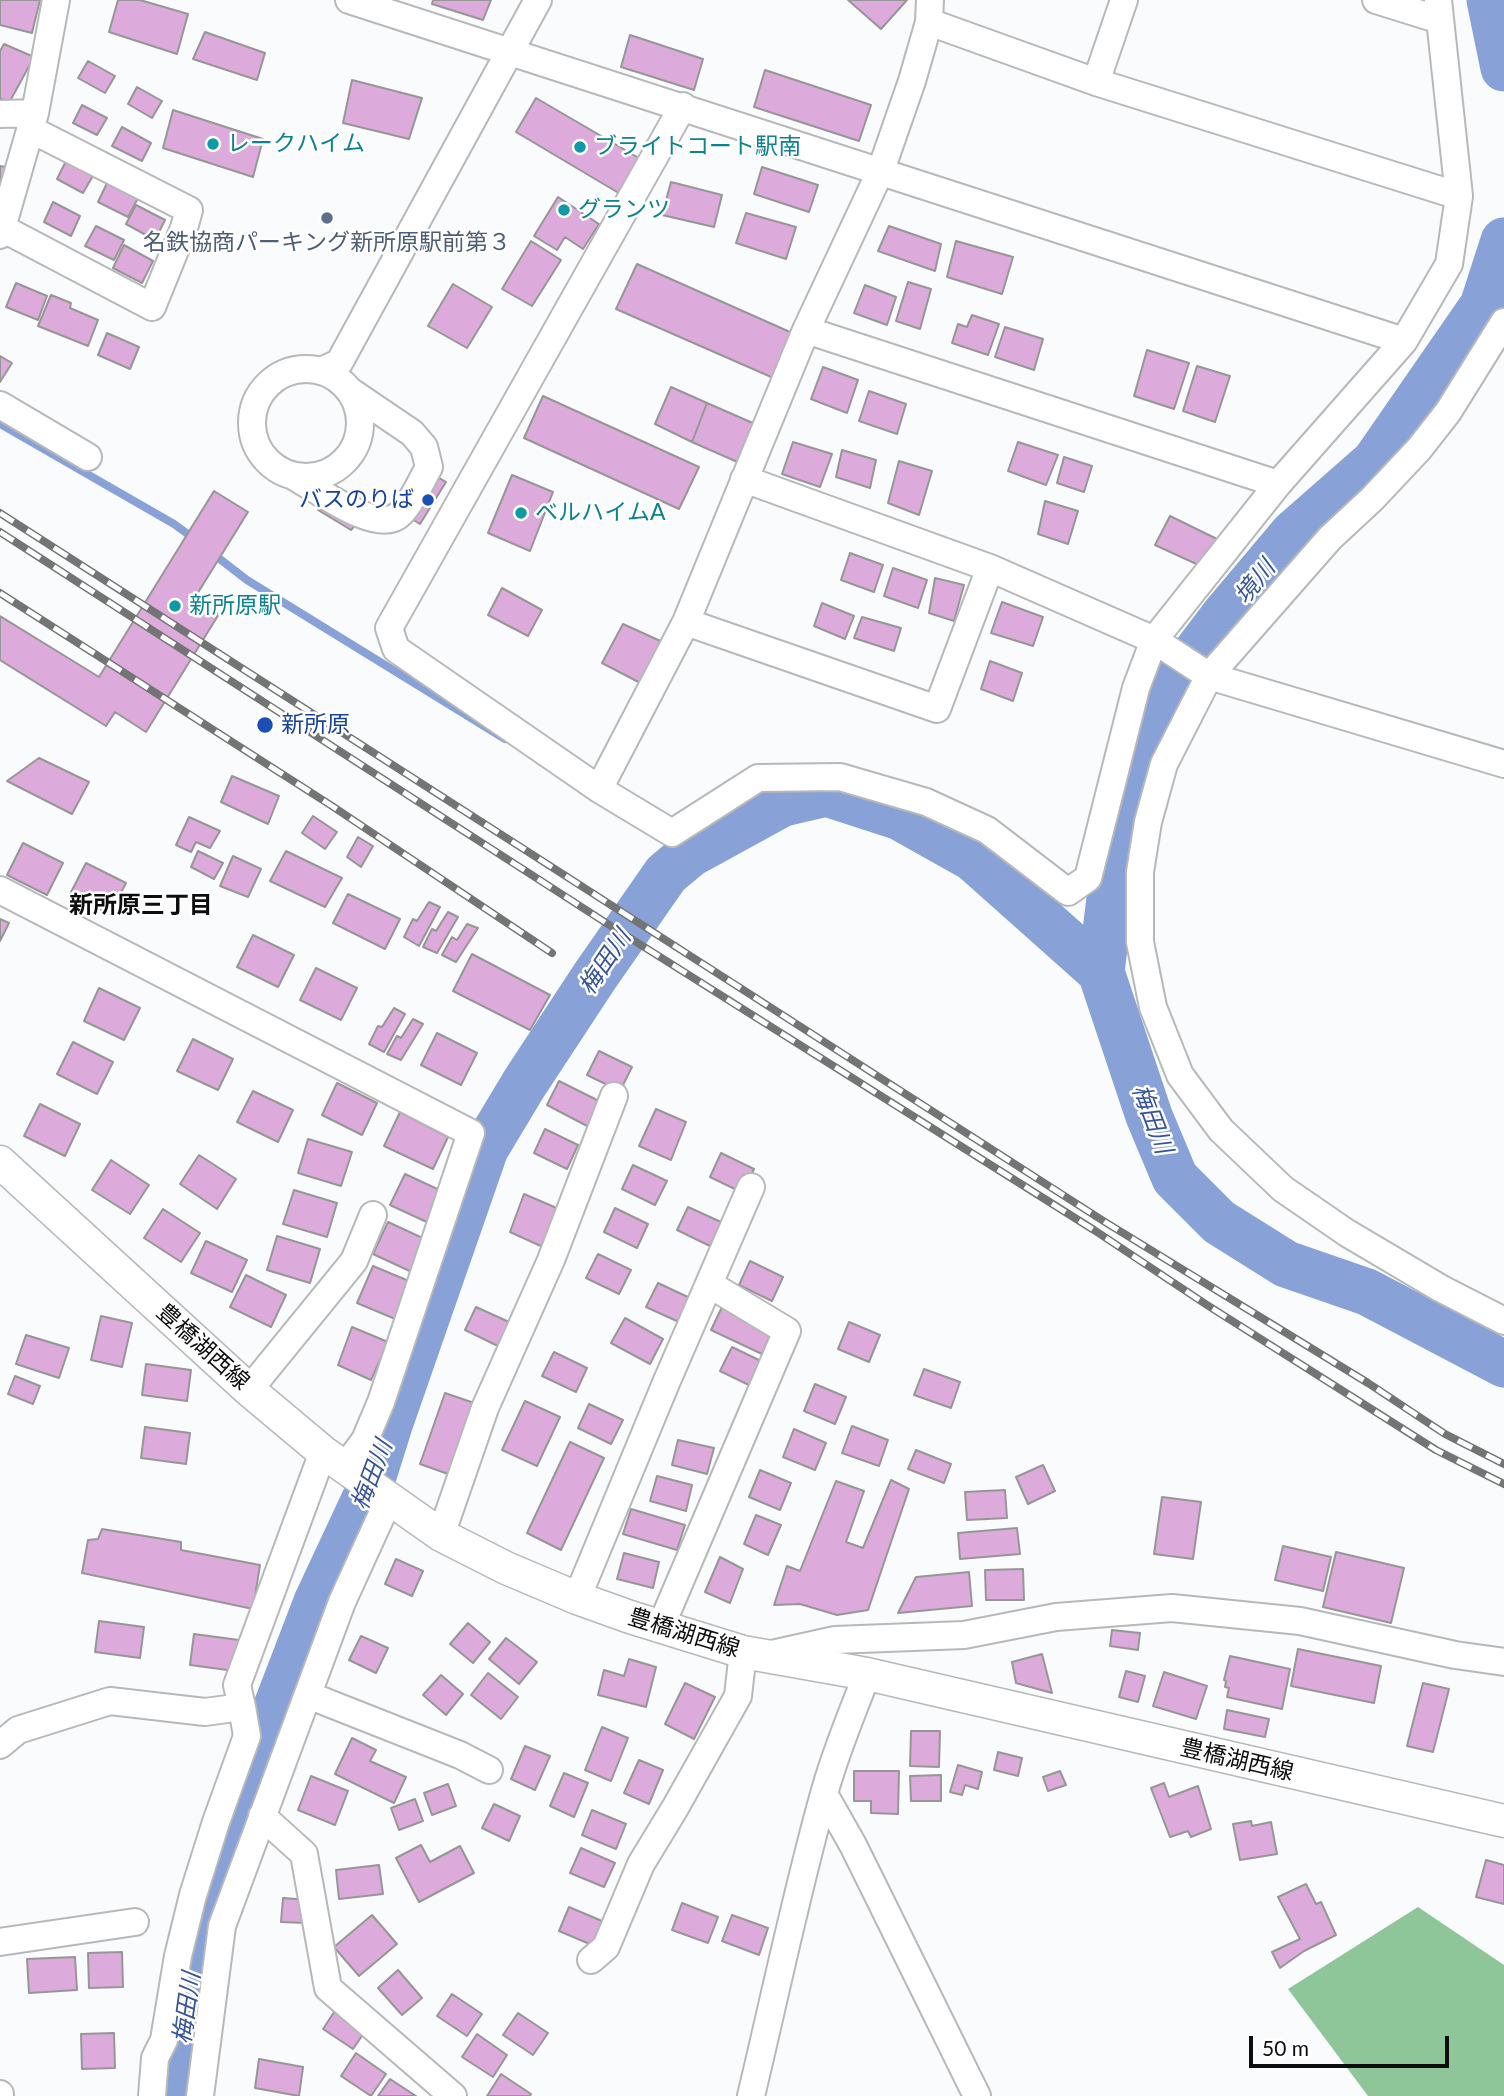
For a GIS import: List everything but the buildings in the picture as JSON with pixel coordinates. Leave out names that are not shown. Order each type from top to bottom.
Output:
[{"type":"main road","name":"豊橋湖西線","points":[[0,1163],[249,1390],[340,1464],[441,1535],[506,1567],[630,1618],[752,1654],[867,1674],[1504,1821]]},
{"type":"street","points":[[0,114],[33,121],[189,210],[152,307],[1,232],[33,121],[56,0]]},
{"type":"street","points":[[349,0],[684,106],[1404,341]]},
{"type":"street","points":[[339,378],[538,0]]},
{"type":"street","points":[[1096,82],[1124,0]]},
{"type":"street","points":[[684,106],[388,628],[396,649],[599,789],[671,833],[758,778],[840,777],[926,802],[987,830],[1069,892],[1088,877],[1136,688],[1154,640],[1278,484],[1404,341],[1449,264],[1459,196],[1439,10],[1376,0]]},
{"type":"street","points":[[599,789],[686,622],[806,330],[881,170],[912,81],[930,11],[1096,82],[1459,196]]},
{"type":"street","points":[[1504,322],[1448,412],[1419,449],[1373,499],[1330,538],[1209,676],[1164,764],[1148,822],[1140,872],[1140,942],[1153,1007],[1180,1074],[1221,1130],[1283,1189],[1347,1233],[1504,1321]]},
{"type":"street","points":[[806,330],[1278,484]]},
{"type":"street","points":[[303,369],[339,378],[412,433],[424,447],[429,467],[400,515],[384,521],[365,517],[295,477],[278,470],[264,459],[255,444],[251,427],[259,393],[271,380],[286,372],[303,369]]},
{"type":"street","points":[[295,477],[314,477],[331,472],[346,460],[356,444],[360,426],[358,408],[339,378]]},
{"type":"street","points":[[0,405],[88,457]]},
{"type":"street","points":[[744,478],[990,569],[1154,640],[1209,676],[1504,764]]},
{"type":"street","points":[[686,622],[937,709],[990,569]]},
{"type":"street","points":[[0,890],[471,1133],[381,1402],[365,1440],[340,1464],[237,1685],[247,1737],[193,1895],[178,1956],[164,2040],[155,2058],[152,2096]]},
{"type":"street","points":[[441,1535],[485,1408],[551,1260],[614,1096]]},
{"type":"street","points":[[577,1598],[751,1187]]},
{"type":"street","points":[[249,1390],[354,1261],[373,1215]]},
{"type":"street","points":[[661,1626],[787,1331],[709,1284]]},
{"type":"street","points":[[200,2096],[222,1926],[342,1602],[386,1497]]},
{"type":"street","points":[[591,1960],[606,1947],[641,1864],[676,1808],[738,1696],[752,1654],[835,1640],[964,1635],[1056,1617],[1172,1608],[1300,1621],[1455,1656],[1504,1662]]},
{"type":"street","points":[[751,2096],[824,1794],[839,1745],[867,1674]]},
{"type":"street","points":[[308,1695],[460,1755],[489,1770]]},
{"type":"street","points":[[0,1745],[18,1730],[110,1701],[205,1712],[242,1707]]},
{"type":"street","points":[[824,1794],[853,1845],[977,2096]]},
{"type":"street","points":[[262,1816],[304,1854],[328,1988],[453,2096]]},
{"type":"street","points":[[0,1942],[135,1922]]},
{"type":"green space","points":[[1418,1907],[1504,1965],[1504,2096],[1368,2096],[1288,1989]]},
{"type":"waterway","name":"境川","points":[[1490,0],[1504,68]]},
{"type":"waterway","name":"境川","points":[[1101,972],[1117,841],[1127,795],[1150,731],[1180,674],[1224,616],[1293,534],[1375,462],[1483,306],[1504,241]]},
{"type":"waterway","points":[[0,424],[174,524],[196,540]]},
{"type":"waterway","points":[[212,553],[247,580],[505,739]]},
{"type":"waterway","name":"梅田川","points":[[175,2096],[195,1945],[218,1860],[317,1602],[367,1495],[485,1149],[595,976],[666,874],[690,854],[783,803],[826,793],[900,817],[973,858],[1101,972],[1149,1116],[1175,1178],[1219,1222],[1286,1264],[1367,1292],[1504,1364]]},
{"type":"waterway","points":[[668,840],[690,854]]},
{"type":"railway","points":[[0,513],[1105,1222],[1368,1383],[1445,1434],[1504,1464]]},
{"type":"railway","points":[[0,532],[614,928],[1094,1230],[1436,1450],[1504,1484]]},
{"type":"railway","points":[[0,593],[332,806],[552,953]]},
{"type":"place","name":"レークハイム","points":[[213,144]]},
{"type":"place","name":"ブライトコート駅南","points":[[580,147]]},
{"type":"place","name":"グランツ","points":[[564,210]]},
{"type":"place","name":"名鉄協商パーキング新所原駅前第３","points":[[327,218]]},
{"type":"place","name":"バスのりば","points":[[428,500]]},
{"type":"place","name":"ベルハイムA","points":[[521,513]]},
{"type":"place","name":"新所原駅","points":[[175,606]]},
{"type":"place","name":"新所原","points":[[265,725]]},
{"type":"district","name":"新所原三丁目","points":[[141,905]]}]
